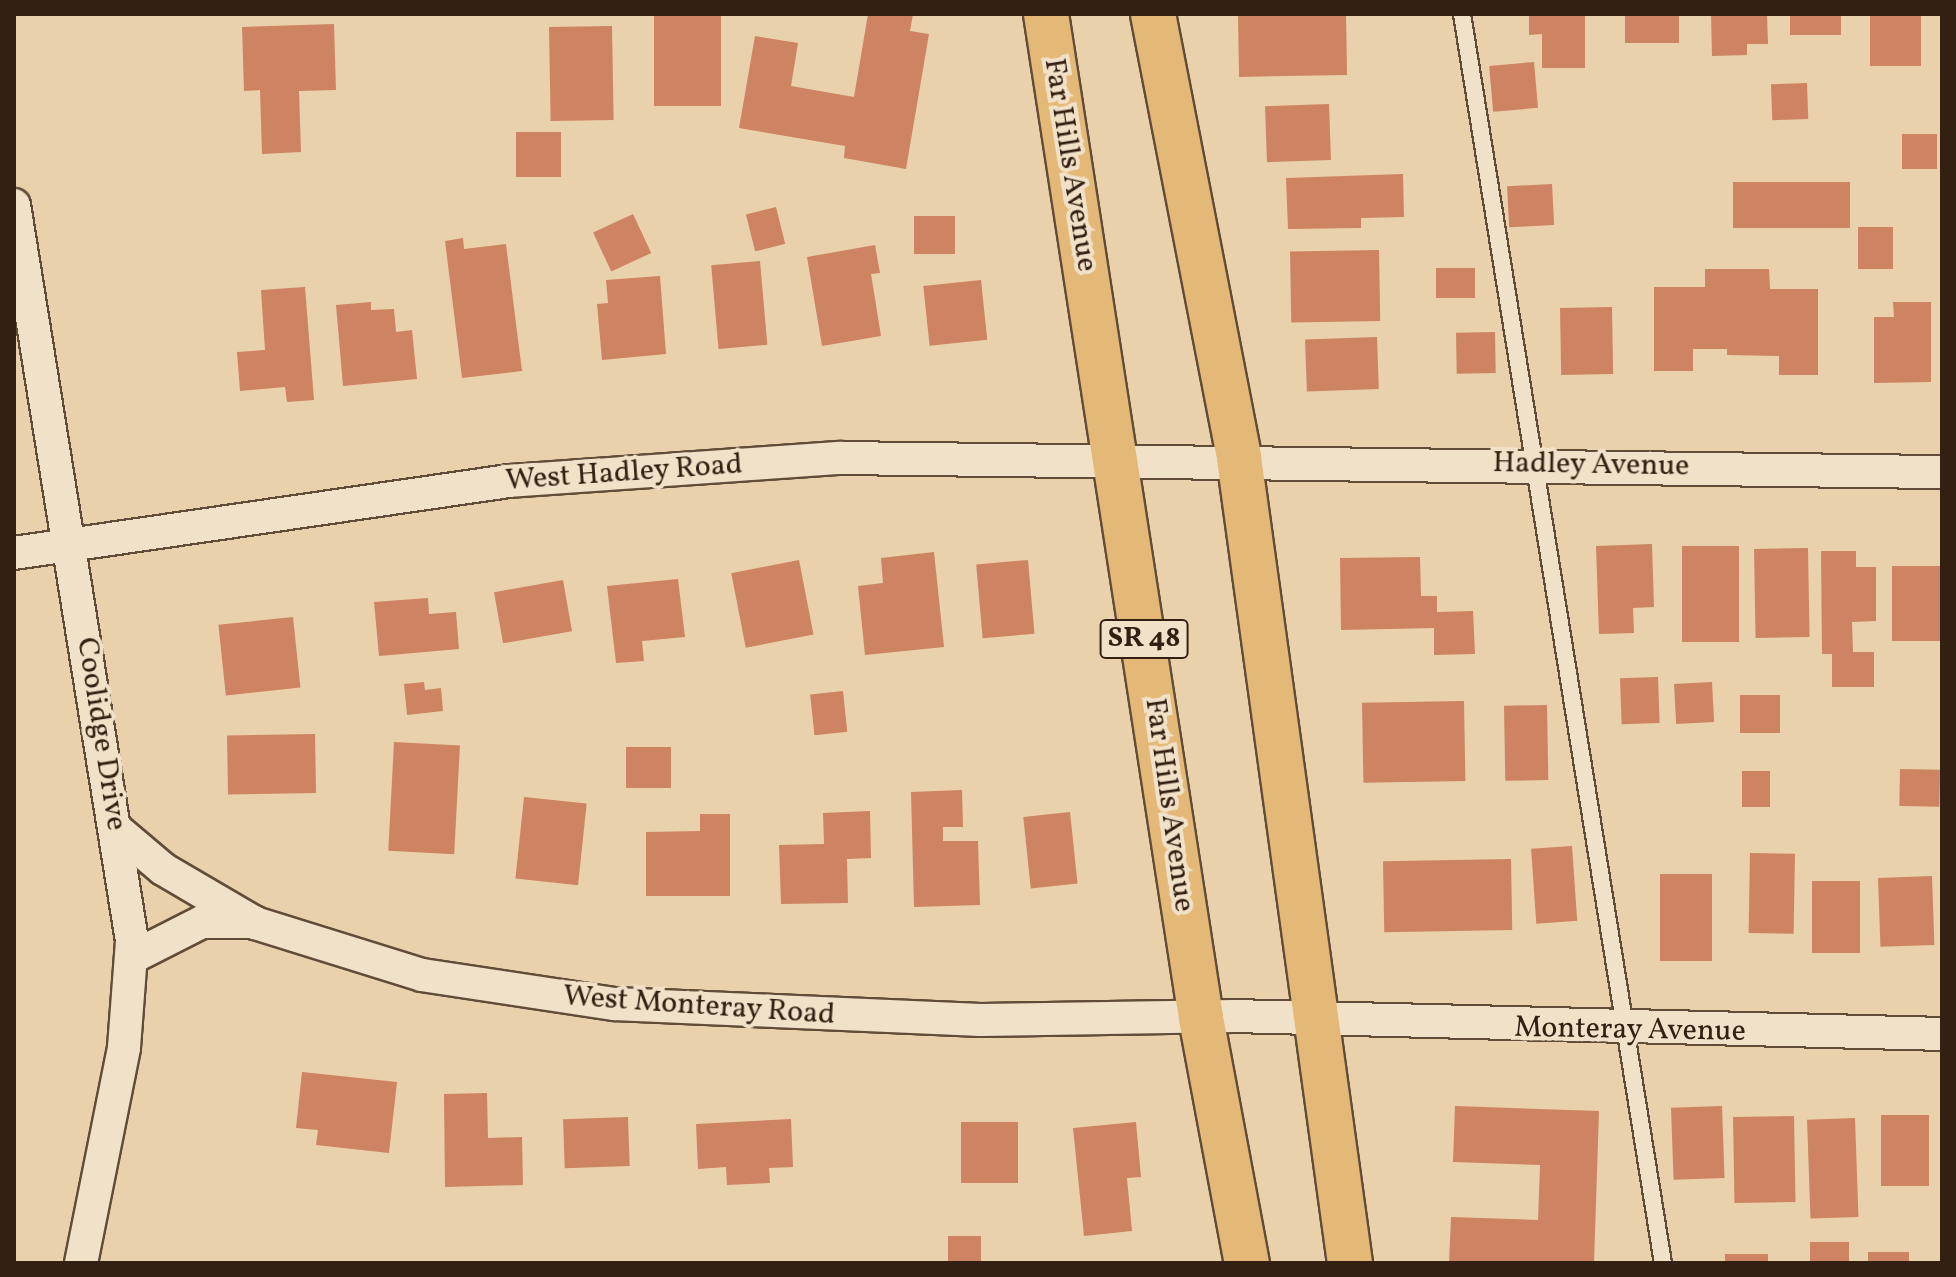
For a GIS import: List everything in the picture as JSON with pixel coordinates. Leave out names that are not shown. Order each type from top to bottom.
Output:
[{"type":"main road","name":"Far Hills Avenue","points":[[1046,14],[1117,458],[1201,1018],[1247,1263]]},
{"type":"main road","points":[[1153,14],[1239,458],[1350,1263]]},
{"type":"street","name":"Coolidge Drive","points":[[14,205],[67,545],[117,830],[131,958],[124,1048],[81,1263]]},
{"type":"street","name":"West Hadley Road","points":[[14,553],[357,500],[655,468],[839,458],[1239,458]]},
{"type":"street","name":"Hadley Avenue","points":[[1239,458],[1942,472]]},
{"type":"street","name":"West Monteray Road","points":[[117,830],[163,869],[255,923],[422,975],[614,1004],[981,1020],[1201,1018],[1319,1022]]},
{"type":"street","points":[[131,958],[202,922],[255,923]]},
{"type":"street","name":"Monteray Avenue","points":[[1319,1022],[1625,1031],[1942,1034]]},
{"type":"lane","points":[[1462,14],[1663,1263]]},
{"type":"building","points":[[654,14],[721,14],[721,106],[654,106]]},
{"type":"building","points":[[868,14],[913,14],[910,31],[929,34],[906,169],[844,158],[845,146],[739,128],[755,36],[798,43],[791,86],[854,97]]},
{"type":"building","points":[[1346,14],[1347,75],[1239,77],[1238,16]]},
{"type":"building","points":[[1529,14],[1585,14],[1585,68],[1542,68],[1542,34],[1529,35]]},
{"type":"building","points":[[1625,14],[1679,14],[1679,43],[1625,43]]},
{"type":"building","points":[[1711,14],[1767,14],[1768,44],[1747,44],[1747,55],[1712,56]]},
{"type":"building","points":[[1790,14],[1841,14],[1841,35],[1790,35]]},
{"type":"building","points":[[1870,14],[1921,14],[1921,66],[1870,66]]},
{"type":"building","points":[[334,24],[336,90],[299,91],[301,152],[262,154],[260,90],[244,91],[242,27]]},
{"type":"building","points":[[612,26],[614,120],[551,121],[549,27]]},
{"type":"building","points":[[1534,62],[1538,108],[1493,112],[1489,66]]},
{"type":"building","points":[[1807,83],[1808,119],[1772,120],[1771,84]]},
{"type":"building","points":[[1329,104],[1331,160],[1267,162],[1265,106]]},
{"type":"building","points":[[516,132],[561,132],[561,177],[516,177]]},
{"type":"building","points":[[1902,134],[1937,134],[1937,169],[1902,169]]},
{"type":"building","points":[[1403,174],[1404,217],[1361,218],[1361,228],[1288,229],[1286,178]]},
{"type":"building","points":[[1733,182],[1850,182],[1850,228],[1733,228]]},
{"type":"building","points":[[1552,184],[1554,225],[1509,227],[1507,186]]},
{"type":"building","points":[[776,207],[785,244],[755,251],[746,214]]},
{"type":"building","points":[[633,214],[651,253],[611,272],[593,233]]},
{"type":"building","points":[[914,216],[955,216],[955,254],[914,254]]},
{"type":"building","points":[[1858,227],[1893,227],[1893,269],[1858,269]]},
{"type":"building","points":[[463,238],[464,249],[506,244],[522,371],[462,378],[445,241]]},
{"type":"building","points":[[875,245],[880,273],[871,274],[881,336],[822,346],[807,257]]},
{"type":"building","points":[[1379,250],[1380,321],[1291,323],[1290,252]]},
{"type":"building","points":[[760,261],[767,345],[719,349],[711,265]]},
{"type":"building","points":[[1436,268],[1475,268],[1475,298],[1436,298]]},
{"type":"building","points":[[1705,269],[1769,269],[1770,289],[1818,289],[1818,375],[1779,375],[1779,356],[1727,355],[1727,349],[1693,349],[1693,371],[1654,371],[1654,287],[1705,287]]},
{"type":"building","points":[[660,276],[666,354],[602,360],[597,304],[608,303],[606,280]]},
{"type":"building","points":[[981,280],[987,340],[930,346],[923,286]]},
{"type":"building","points":[[305,287],[314,400],[287,402],[285,387],[240,391],[237,352],[265,350],[261,290]]},
{"type":"building","points":[[371,302],[371,310],[394,309],[396,332],[412,330],[417,379],[343,386],[336,305]]},
{"type":"building","points":[[1893,302],[1931,302],[1931,382],[1874,383],[1874,317],[1894,317]]},
{"type":"building","points":[[1612,307],[1613,374],[1561,375],[1560,308]]},
{"type":"building","points":[[1495,332],[1496,373],[1457,374],[1456,333]]},
{"type":"building","points":[[1377,337],[1379,389],[1307,391],[1305,340]]},
{"type":"building","points":[[1652,544],[1654,607],[1633,608],[1634,633],[1599,634],[1596,546]]},
{"type":"building","points":[[1682,546],[1739,546],[1739,642],[1682,642]]},
{"type":"building","points":[[1808,548],[1810,637],[1756,638],[1754,549]]},
{"type":"building","points":[[1821,551],[1856,551],[1856,567],[1876,567],[1876,621],[1852,622],[1853,652],[1874,652],[1874,687],[1832,687],[1832,654],[1822,654]]},
{"type":"building","points":[[934,552],[944,647],[865,655],[858,586],[883,583],[881,558]]},
{"type":"building","points":[[1420,557],[1421,596],[1437,596],[1437,612],[1473,611],[1475,654],[1434,655],[1434,628],[1341,630],[1340,558]]},
{"type":"building","points":[[799,560],[814,635],[746,648],[731,573]]},
{"type":"building","points":[[1028,560],[1034,634],[983,638],[976,565]]},
{"type":"building","points":[[1892,566],[1942,566],[1942,641],[1892,641]]},
{"type":"building","points":[[678,579],[685,637],[642,641],[644,661],[616,663],[607,586]]},
{"type":"building","points":[[563,580],[572,631],[503,643],[494,592]]},
{"type":"building","points":[[428,598],[429,614],[456,612],[459,649],[379,656],[374,602]]},
{"type":"building","points":[[293,617],[300,688],[226,695],[218,625]]},
{"type":"building","points":[[1658,677],[1660,723],[1622,724],[1620,678]]},
{"type":"building","points":[[424,682],[425,690],[441,688],[443,711],[407,715],[404,684]]},
{"type":"building","points":[[1712,682],[1714,722],[1676,724],[1674,684]]},
{"type":"building","points":[[843,691],[847,732],[814,735],[810,694]]},
{"type":"building","points":[[1740,695],[1780,695],[1780,733],[1740,733]]},
{"type":"building","points":[[1464,701],[1465,781],[1363,783],[1362,703]]},
{"type":"building","points":[[1547,705],[1548,780],[1505,781],[1504,706]]},
{"type":"building","points":[[315,734],[316,793],[228,795],[227,736]]},
{"type":"building","points":[[394,742],[460,745],[454,854],[388,851]]},
{"type":"building","points":[[626,747],[671,747],[671,788],[626,788]]},
{"type":"building","points":[[1900,769],[1940,770],[1939,807],[1899,806]]},
{"type":"building","points":[[1742,771],[1770,771],[1770,807],[1742,807]]},
{"type":"building","points":[[962,790],[963,827],[943,827],[943,841],[978,841],[980,905],[914,907],[911,792]]},
{"type":"building","points":[[524,797],[587,804],[578,885],[515,879]]},
{"type":"building","points":[[870,811],[871,858],[847,859],[848,903],[781,904],[779,845],[824,844],[823,813]]},
{"type":"building","points":[[1070,812],[1078,884],[1031,889],[1023,817]]},
{"type":"building","points":[[700,814],[730,814],[730,896],[646,896],[646,832],[700,831]]},
{"type":"building","points":[[1572,846],[1577,921],[1536,924],[1531,849]]},
{"type":"building","points":[[1750,853],[1795,854],[1794,934],[1749,933]]},
{"type":"building","points":[[1511,859],[1512,930],[1384,932],[1383,861]]},
{"type":"building","points":[[1660,874],[1712,874],[1712,961],[1660,961]]},
{"type":"building","points":[[1932,876],[1934,945],[1880,947],[1878,878]]},
{"type":"building","points":[[1812,881],[1860,881],[1860,953],[1812,953]]},
{"type":"building","points":[[302,1072],[397,1082],[389,1153],[316,1145],[318,1130],[296,1128]]},
{"type":"building","points":[[487,1093],[488,1138],[522,1137],[523,1185],[445,1187],[444,1094]]},
{"type":"building","points":[[1455,1106],[1599,1111],[1594,1263],[1449,1263],[1451,1217],[1538,1220],[1540,1165],[1453,1162]]},
{"type":"building","points":[[1722,1106],[1725,1178],[1674,1180],[1671,1108]]},
{"type":"building","points":[[1881,1115],[1929,1115],[1929,1186],[1881,1186]]},
{"type":"building","points":[[1794,1116],[1796,1202],[1735,1203],[1733,1117]]},
{"type":"building","points":[[628,1117],[630,1166],[565,1168],[563,1119]]},
{"type":"building","points":[[1855,1118],[1858,1217],[1810,1219],[1807,1120]]},
{"type":"building","points":[[791,1119],[793,1167],[769,1168],[770,1183],[727,1185],[726,1167],[698,1169],[696,1124]]},
{"type":"building","points":[[961,1122],[1018,1122],[1018,1183],[961,1183]]},
{"type":"building","points":[[1136,1122],[1141,1177],[1127,1178],[1132,1231],[1084,1236],[1073,1128]]},
{"type":"building","points":[[948,1236],[981,1236],[981,1263],[948,1263]]},
{"type":"building","points":[[1810,1242],[1849,1242],[1849,1263],[1810,1263]]},
{"type":"building","points":[[1868,1252],[1909,1252],[1909,1263],[1868,1263]]},
{"type":"building","points":[[1725,1254],[1768,1254],[1768,1263],[1725,1263]]}]
